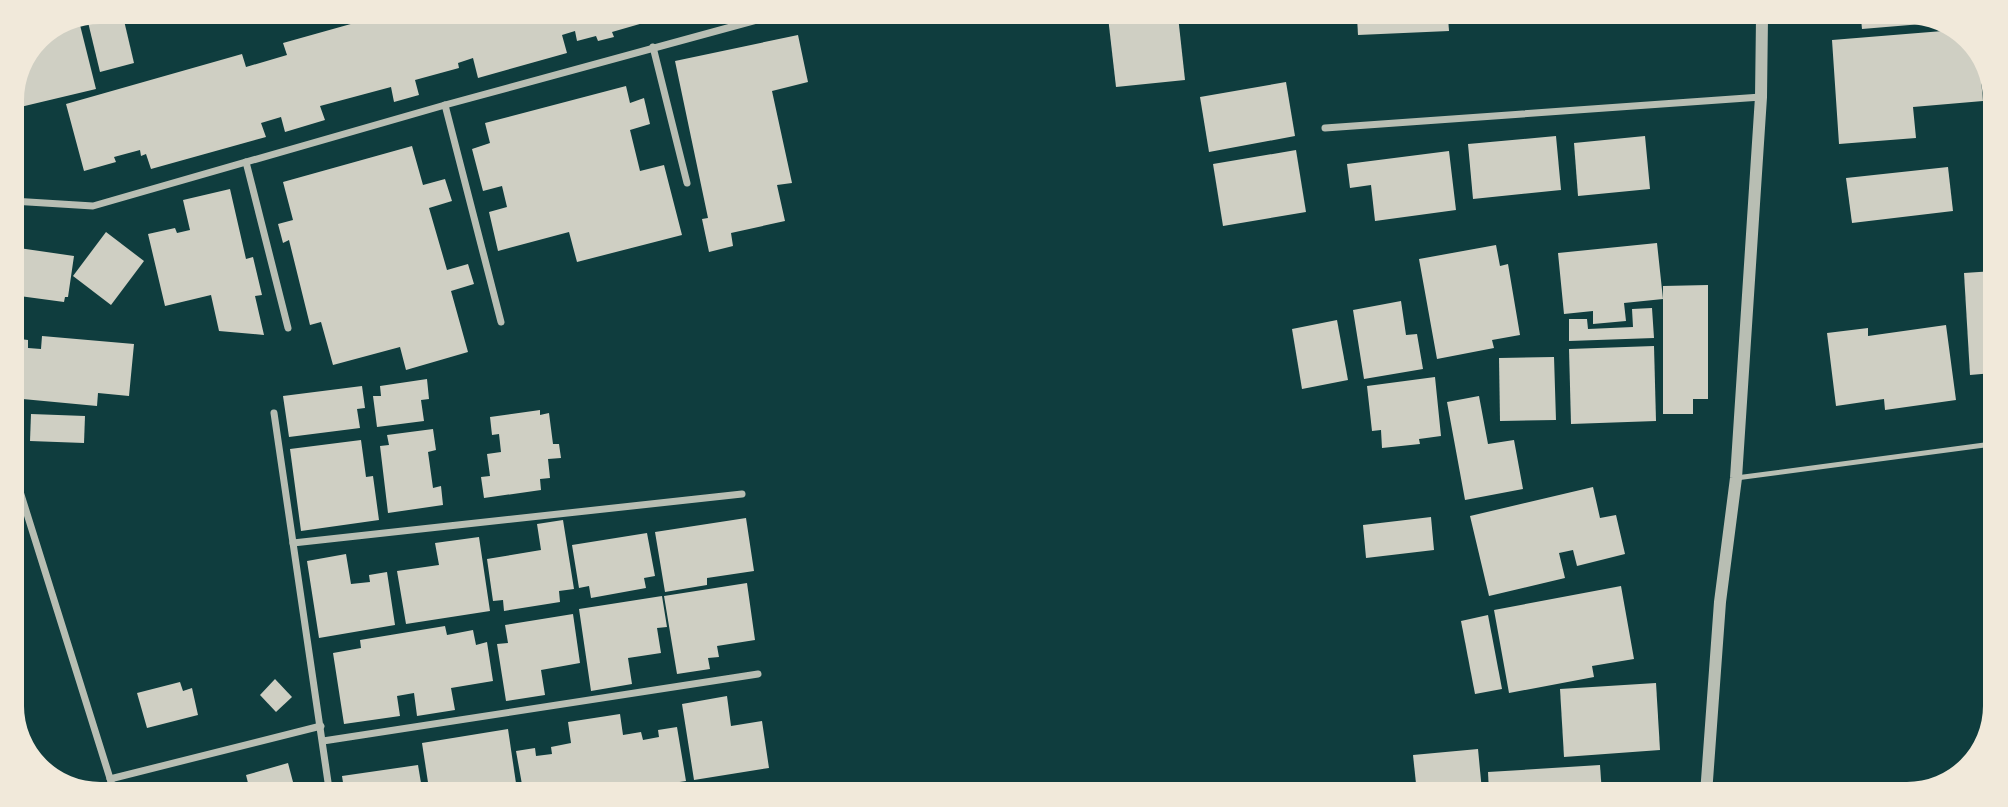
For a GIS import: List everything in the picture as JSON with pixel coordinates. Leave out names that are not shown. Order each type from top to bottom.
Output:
[{"type":"street","points":[[25,202],[93,206],[444,105],[741,24]]},
{"type":"street","points":[[1707,782],[1720,602],[1736,478],[1761,97],[1762,24]]},
{"type":"street","points":[[653,47],[687,183]]},
{"type":"street","points":[[1325,128],[1761,97]]},
{"type":"street","points":[[444,105],[501,321]]},
{"type":"street","points":[[246,162],[288,328]]},
{"type":"street","points":[[274,413],[328,782]]},
{"type":"street","points":[[293,542],[742,494]]},
{"type":"street","points":[[25,508],[111,782]]},
{"type":"street","points":[[323,741],[758,674]]},
{"type":"street","points":[[110,779],[321,726]]},
{"type":"lane","points":[[1736,478],[1983,445]]},
{"type":"building","points":[[125,24],[134,63],[100,72],[89,26]]},
{"type":"building","points":[[351,24],[640,24],[612,32],[614,37],[598,41],[596,36],[577,41],[575,31],[562,35],[567,53],[478,78],[473,58],[458,63],[459,68],[415,80],[419,95],[394,102],[391,87],[320,106],[325,120],[285,132],[281,117],[261,123],[266,137],[151,169],[146,154],[141,156],[140,150],[114,157],[116,162],[84,171],[66,104],[242,54],[246,67],[287,55],[283,43]]},
{"type":"building","points":[[1109,24],[1179,24],[1185,80],[1116,87]]},
{"type":"building","points":[[1357,24],[1448,24],[1449,31],[1358,35]]},
{"type":"building","points":[[1862,24],[1913,25],[1862,29]]},
{"type":"building","points":[[81,27],[96,89],[25,106],[27,81],[40,54],[58,37]]},
{"type":"building","points":[[1939,31],[1954,40],[1968,54],[1979,76],[1983,101],[1913,107],[1916,138],[1839,144],[1832,40]]},
{"type":"building","points":[[798,35],[808,82],[772,91],[792,183],[777,185],[785,221],[731,233],[733,246],[709,252],[702,219],[708,218],[675,61]]},
{"type":"building","points":[[1286,82],[1295,136],[1209,152],[1200,97]]},
{"type":"building","points":[[626,86],[630,103],[644,98],[650,124],[630,130],[640,171],[664,165],[682,235],[577,262],[569,232],[498,251],[489,212],[507,207],[502,186],[483,191],[472,149],[490,143],[485,123]]},
{"type":"building","points":[[1556,136],[1561,190],[1473,199],[1468,144]]},
{"type":"building","points":[[1645,136],[1650,189],[1578,196],[1574,143]]},
{"type":"building","points":[[412,146],[423,185],[445,179],[452,201],[429,208],[447,270],[468,264],[474,284],[451,291],[468,352],[406,370],[400,347],[333,365],[321,322],[310,325],[289,240],[283,243],[278,224],[293,220],[283,182]]},
{"type":"building","points":[[1296,150],[1306,212],[1223,226],[1213,164]]},
{"type":"building","points":[[1449,151],[1456,210],[1375,221],[1371,185],[1350,188],[1347,164]]},
{"type":"building","points":[[1948,167],[1953,211],[1852,223],[1846,178]]},
{"type":"building","points":[[230,189],[246,259],[253,257],[262,295],[255,296],[264,335],[219,331],[211,295],[165,306],[148,234],[175,228],[177,233],[190,230],[183,200]]},
{"type":"building","points":[[106,232],[144,261],[111,305],[73,276]]},
{"type":"building","points":[[1657,243],[1663,299],[1624,303],[1626,321],[1593,324],[1593,311],[1564,314],[1558,253]]},
{"type":"building","points":[[1496,245],[1500,266],[1508,264],[1520,335],[1492,340],[1494,348],[1437,359],[1419,259]]},
{"type":"building","points":[[25,249],[74,256],[68,297],[65,297],[64,302],[25,297]]},
{"type":"building","points":[[1983,272],[1983,374],[1970,375],[1964,273]]},
{"type":"building","points":[[1708,285],[1708,399],[1693,399],[1693,414],[1663,414],[1663,286]]},
{"type":"building","points":[[1401,301],[1406,335],[1417,334],[1423,369],[1364,379],[1353,310]]},
{"type":"building","points":[[1652,308],[1654,338],[1569,341],[1569,319],[1587,319],[1588,329],[1633,327],[1632,309]]},
{"type":"building","points":[[1337,320],[1348,380],[1302,389],[1292,329]]},
{"type":"building","points":[[1946,325],[1956,400],[1885,410],[1884,399],[1836,406],[1827,333],[1868,328],[1868,336]]},
{"type":"building","points":[[42,336],[134,344],[129,396],[98,393],[97,406],[25,399],[25,340],[28,340],[28,348],[41,349]]},
{"type":"building","points":[[1654,346],[1656,421],[1571,424],[1569,349]]},
{"type":"building","points":[[1554,357],[1556,420],[1500,421],[1499,358]]},
{"type":"building","points":[[1435,377],[1441,436],[1419,439],[1420,444],[1382,448],[1381,430],[1372,431],[1367,386]]},
{"type":"building","points":[[427,379],[429,399],[421,400],[424,421],[377,427],[373,396],[381,396],[380,386]]},
{"type":"building","points":[[362,386],[365,408],[357,409],[360,428],[289,437],[283,396]]},
{"type":"building","points":[[1479,396],[1488,444],[1514,440],[1523,489],[1465,500],[1447,402]]},
{"type":"building","points":[[540,410],[540,415],[549,413],[553,444],[559,444],[561,458],[548,459],[550,478],[540,479],[541,490],[484,498],[481,477],[490,476],[487,454],[501,452],[499,434],[492,435],[490,417]]},
{"type":"building","points":[[31,414],[85,416],[84,443],[30,441]]},
{"type":"building","points":[[433,429],[436,450],[428,452],[433,488],[441,486],[443,505],[388,513],[380,446],[389,445],[387,435]]},
{"type":"building","points":[[361,440],[366,477],[373,476],[379,520],[301,531],[290,449]]},
{"type":"building","points":[[1593,487],[1600,518],[1616,515],[1625,554],[1577,566],[1573,550],[1559,553],[1565,578],[1489,596],[1470,516]]},
{"type":"building","points":[[1431,517],[1434,550],[1366,558],[1363,525]]},
{"type":"building","points":[[746,518],[754,571],[707,578],[707,585],[665,592],[655,532]]},
{"type":"building","points":[[563,520],[574,589],[559,591],[560,602],[504,611],[503,600],[493,601],[487,559],[541,550],[537,524]]},
{"type":"building","points":[[647,533],[655,576],[644,578],[646,588],[591,598],[589,586],[579,588],[572,545]]},
{"type":"building","points":[[479,537],[490,611],[406,624],[397,571],[439,565],[435,543]]},
{"type":"building","points":[[346,554],[351,584],[370,582],[369,575],[387,572],[395,625],[319,638],[307,561]]},
{"type":"building","points":[[747,583],[755,640],[717,646],[719,657],[708,658],[710,669],[677,674],[664,596]]},
{"type":"building","points":[[1621,586],[1634,659],[1592,666],[1594,677],[1509,693],[1494,610]]},
{"type":"building","points":[[662,596],[667,627],[657,628],[661,653],[628,658],[632,684],[591,691],[579,609]]},
{"type":"building","points":[[573,614],[580,663],[541,670],[545,695],[506,701],[497,644],[508,643],[505,625]]},
{"type":"building","points":[[1488,615],[1502,689],[1475,694],[1461,621]]},
{"type":"building","points":[[445,626],[447,635],[473,630],[476,645],[487,642],[493,681],[451,688],[455,710],[417,716],[414,693],[397,696],[400,716],[344,724],[333,653],[361,648],[360,640]]},
{"type":"building","points":[[275,679],[292,697],[276,712],[260,695]]},
{"type":"building","points":[[180,682],[183,691],[192,688],[198,715],[147,728],[137,693]]},
{"type":"building","points":[[1656,683],[1660,750],[1564,757],[1560,689]]},
{"type":"building","points":[[727,696],[731,726],[762,721],[769,768],[694,780],[682,704]]},
{"type":"building","points":[[620,714],[623,735],[641,732],[643,740],[659,737],[658,730],[677,727],[686,781],[522,782],[516,751],[535,748],[536,756],[552,754],[551,747],[571,743],[568,722]]},
{"type":"building","points":[[508,729],[516,782],[428,782],[422,743]]},
{"type":"building","points":[[1478,749],[1481,782],[1416,782],[1413,755]]},
{"type":"building","points":[[288,763],[293,782],[248,782],[246,775]]},
{"type":"building","points":[[418,765],[421,782],[343,782],[342,776]]},
{"type":"building","points":[[1600,765],[1601,782],[1488,782],[1488,772]]}]
